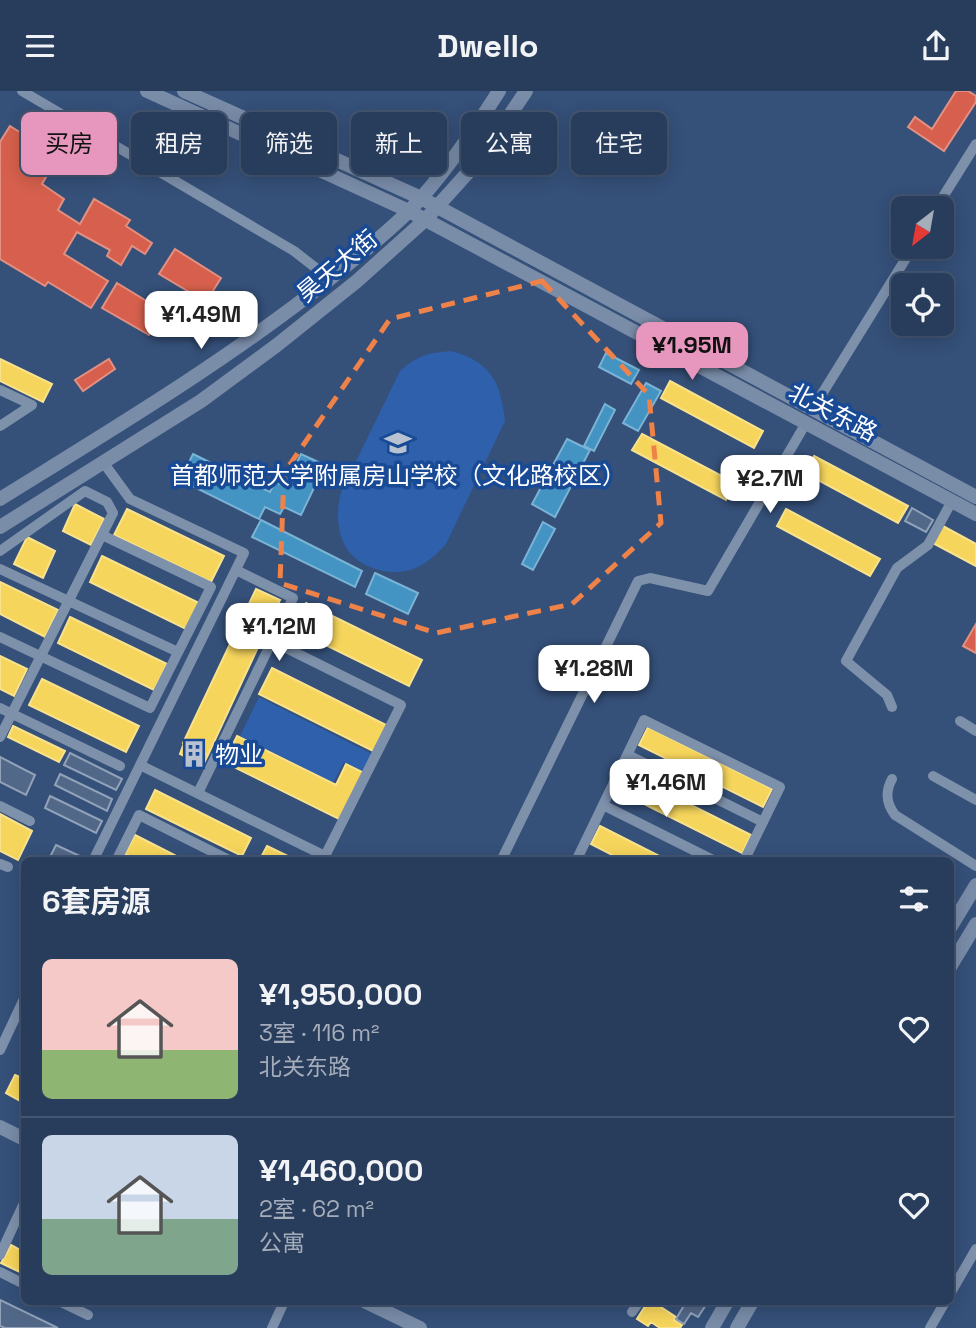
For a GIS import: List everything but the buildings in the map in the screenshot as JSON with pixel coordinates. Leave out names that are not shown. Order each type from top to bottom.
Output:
[{"type":"main road","name":"北关东路","points":[[147,91],[409,211],[809,417],[976,497]]},
{"type":"main road","name":"北关东路","points":[[184,91],[421,198],[976,514]]},
{"type":"main road","name":"昊天大街","points":[[0,499],[198,375],[284,316],[330,279],[421,198],[499,91]]},
{"type":"main road","name":"昊天大街","points":[[0,527],[201,401],[357,281],[437,207],[481,157],[526,91]]},
{"type":"main road","points":[[954,921],[976,885]]},
{"type":"main road","points":[[954,960],[976,924]]},
{"type":"main road","points":[[0,1127],[21,1138]]},
{"type":"main road","points":[[372,1305],[420,1328]]},
{"type":"main road","points":[[712,1328],[725,1305]]},
{"type":"main road","points":[[737,1328],[750,1305]]},
{"type":"street","points":[[22,91],[294,251],[330,279]]},
{"type":"street","points":[[944,196],[976,144]]},
{"type":"street","points":[[503,857],[638,581],[650,578],[708,591],[809,417],[906,259]]},
{"type":"street","points":[[0,390],[32,405],[0,426]]},
{"type":"street","points":[[95,857],[244,553],[130,499],[103,462]]},
{"type":"street","points":[[0,551],[86,491],[107,502],[113,513],[0,737]]},
{"type":"street","points":[[892,707],[887,695],[846,661],[897,568],[928,545],[951,501]]},
{"type":"street","points":[[0,637],[150,708],[211,587],[102,535]]},
{"type":"street","points":[[0,569],[178,652]]},
{"type":"street","points":[[198,793],[293,598],[236,570]]},
{"type":"street","points":[[140,765],[325,856],[401,705],[272,641]]},
{"type":"street","points":[[0,708],[120,766]]},
{"type":"street","points":[[578,857],[644,720],[780,787],[746,857]]},
{"type":"street","points":[[960,721],[976,731]]},
{"type":"street","points":[[628,755],[763,822]]},
{"type":"street","points":[[933,775],[976,800]]},
{"type":"street","points":[[892,779],[886,791],[890,808],[895,815],[976,866]]},
{"type":"street","points":[[603,805],[707,857]]},
{"type":"street","points":[[0,806],[30,821]]},
{"type":"street","points":[[118,857],[139,815],[223,857]]},
{"type":"street","points":[[0,1050],[21,1005]]},
{"type":"street","points":[[0,1255],[21,1210]]},
{"type":"street","points":[[12,1229],[21,1234]]},
{"type":"street","points":[[954,1287],[976,1249]]},
{"type":"street","points":[[0,1272],[21,1282]]},
{"type":"street","points":[[67,1305],[88,1315]]},
{"type":"street","points":[[272,1328],[284,1305]]},
{"type":"street","points":[[632,1312],[637,1305]]},
{"type":"street","points":[[930,1328],[943,1305]]},
{"type":"highlighted area","points":[[542,281],[649,395],[661,523],[572,604],[436,633],[280,583],[284,473],[390,319]]},
{"type":"shaded area","points":[[451,351],[475,361],[491,375],[500,395],[505,421],[443,548],[424,563],[409,570],[388,572],[370,567],[358,560],[343,542],[338,519],[341,492],[400,371],[412,361],[424,356]]},
{"type":"shaded area","points":[[259,697],[372,754],[363,771],[344,762],[333,783],[240,736]]},
{"type":"place","name":"首都师范大学附属房山学校（文化路校区）","points":[[398,443]]},
{"type":"place","name":"物业","points":[[194,754]]}]
